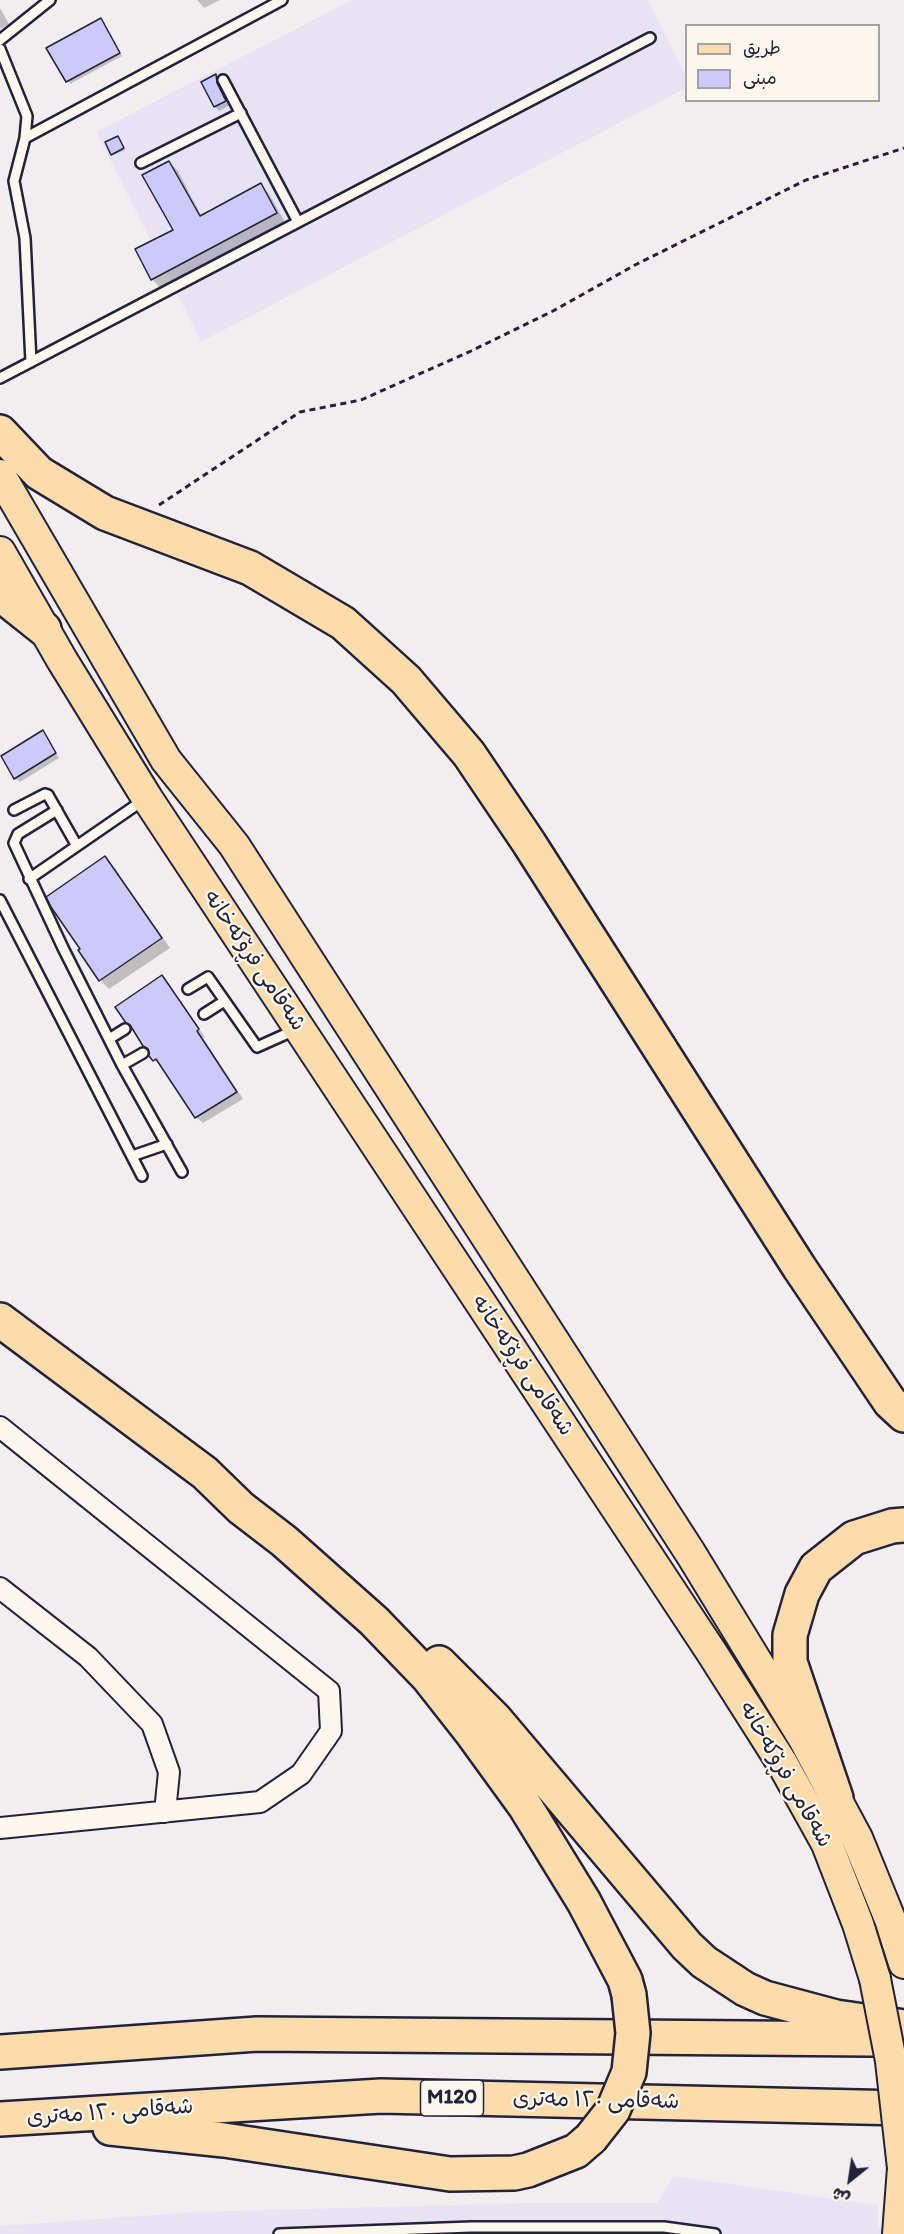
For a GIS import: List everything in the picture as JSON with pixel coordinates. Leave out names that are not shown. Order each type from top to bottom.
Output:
[{"type":"highway","points":[[0,432],[39,473],[105,513],[250,568],[343,624],[406,680],[468,754],[522,833],[799,1267],[890,1402],[904,1414]]},
{"type":"highway","points":[[0,594],[44,629]]},
{"type":"highway","points":[[0,1320],[205,1473],[251,1502],[390,1614],[495,1719],[687,1946],[704,1962],[745,1989],[765,1998],[836,2017],[904,2027]]},
{"type":"highway","points":[[0,2125],[89,2126],[224,2140],[450,2174],[514,2173],[528,2170],[576,2151],[591,2138],[613,2110],[629,2072],[633,2033],[625,1980],[584,1902],[525,1806],[429,1677],[374,1621],[284,1541],[241,1508],[205,1473]]},
{"type":"highway","points":[[836,1798],[790,1662],[790,1635],[802,1594],[816,1568],[854,1538],[892,1526],[904,1525]]},
{"type":"highway","points":[[0,2052],[257,2034],[904,2039]]},
{"type":"highway","name":"شەقامی ١٢٠ مەتری","points":[[0,2119],[381,2096],[904,2108]]},
{"type":"main road","name":"شەقامی فڕۆکەخانە","points":[[5,495],[166,760],[241,855],[691,1554],[804,1739],[857,1838],[890,1919],[904,1963]]},
{"type":"main road","name":"شەقامی فڕۆکەخانە","points":[[0,552],[141,788],[712,1653],[782,1762],[827,1844],[858,1924],[875,1979],[893,2072],[903,2168],[898,2234]]},
{"type":"main road","points":[[141,788],[166,760]]},
{"type":"street","points":[[0,1427],[328,1691],[331,1731],[301,1774],[260,1802],[0,1828]]},
{"type":"street","points":[[0,1588],[88,1657],[152,1724],[169,1772],[165,1812]]},
{"type":"lane","points":[[0,40],[50,0]]},
{"type":"lane","points":[[25,138],[282,0]]},
{"type":"lane","points":[[0,378],[650,38]]},
{"type":"lane","points":[[0,49],[27,116],[25,138],[14,181],[25,238],[31,362]]},
{"type":"lane","points":[[223,80],[298,222]]},
{"type":"lane","points":[[141,163],[241,113]]},
{"type":"lane","points":[[29,879],[77,846],[141,788]]},
{"type":"lane","points":[[14,810],[45,794],[51,797],[77,846]]},
{"type":"lane","points":[[57,810],[15,837],[14,843],[29,879],[122,1065],[182,1172]]},
{"type":"lane","points":[[0,900],[142,1176]]},
{"type":"lane","points":[[188,989],[208,977],[223,1002],[257,1047],[298,1028]]},
{"type":"lane","points":[[204,1014],[223,1002]]},
{"type":"lane","points":[[109,1039],[125,1029]]},
{"type":"lane","points":[[122,1065],[142,1053]]},
{"type":"lane","points":[[132,1156],[167,1144]]},
{"type":"lane","points":[[279,2234],[471,2227],[664,2227],[715,2234]]},
{"type":"path","points":[[156,508],[300,411],[361,400],[471,351],[553,311],[634,265],[806,180],[904,148]]},
{"type":"shaded area","points":[[352,0],[648,0],[685,74],[685,89],[201,342],[96,132]]},
{"type":"shaded area","points":[[674,2176],[878,2205],[878,2227],[904,2228],[904,2234],[0,2234],[0,2226],[196,2212],[525,2203],[657,2203]]},
{"type":"building","points":[[101,18],[120,53],[66,82],[46,48]]},
{"type":"building","points":[[216,74],[217,83],[226,101],[214,107],[201,82]]},
{"type":"building","points":[[118,136],[124,148],[111,155],[105,142]]},
{"type":"building","points":[[169,161],[200,216],[261,183],[277,213],[151,280],[135,249],[173,230],[142,175]]},
{"type":"building","points":[[43,730],[56,753],[14,779],[1,756]]},
{"type":"building","points":[[105,856],[162,938],[99,981],[46,897]]},
{"type":"building","points":[[162,975],[199,1029],[197,1031],[237,1092],[195,1118],[156,1059],[153,1061],[149,1056],[148,1049],[143,1046],[115,1007]]}]
